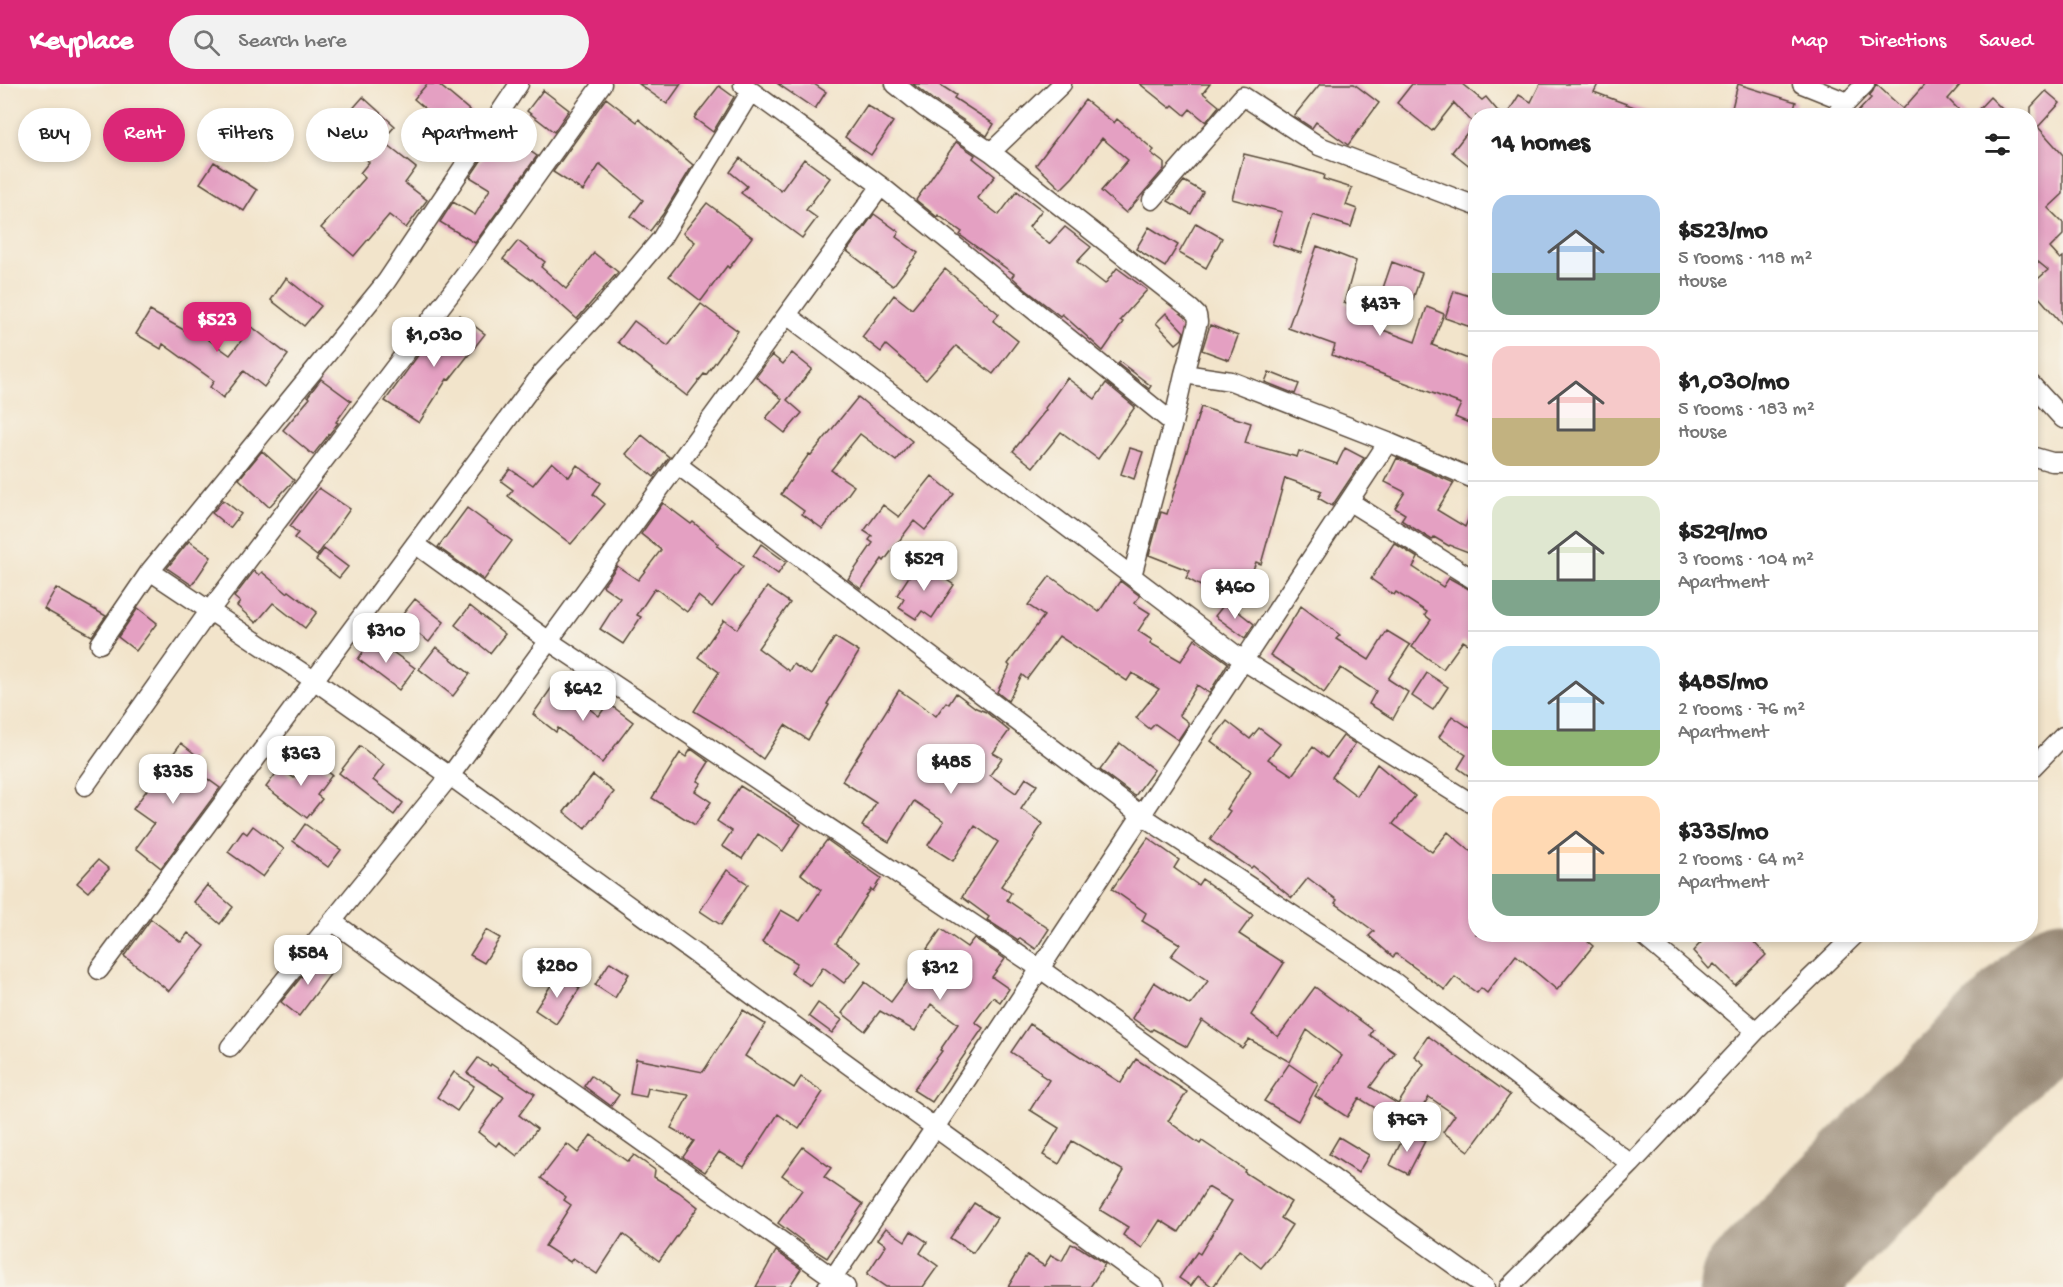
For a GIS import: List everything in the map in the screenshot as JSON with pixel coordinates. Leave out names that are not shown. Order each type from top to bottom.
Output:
[{"type":"street","points":[[100,644],[150,571],[386,282],[519,84]]},
{"type":"street","points":[[85,786],[210,610],[477,259],[602,84]]},
{"type":"street","points":[[895,84],[925,108],[991,152],[1197,315],[1198,322],[1173,423],[1132,576]]},
{"type":"street","points":[[991,152],[1062,84]]},
{"type":"street","points":[[1802,84],[1847,102]]},
{"type":"street","points":[[1841,108],[1865,84]]},
{"type":"street","points":[[99,970],[542,373],[602,309],[661,239],[746,87],[881,186],[1173,423]]},
{"type":"street","points":[[1152,200],[1243,96],[1319,146],[1468,203]]},
{"type":"street","points":[[230,1047],[450,776],[881,186]]},
{"type":"street","points":[[787,315],[1244,660],[1468,801]]},
{"type":"street","points":[[1184,374],[1231,381],[1388,442],[1468,477]]},
{"type":"street","points":[[2038,392],[2063,419]]},
{"type":"street","points":[[333,922],[835,1284],[1039,968],[1388,442]]},
{"type":"street","points":[[2038,458],[2063,462]]},
{"type":"street","points":[[678,465],[1141,815],[1393,981],[1631,1164]]},
{"type":"street","points":[[1350,501],[1468,576]]},
{"type":"street","points":[[415,544],[549,641],[1039,968],[1485,1287]]},
{"type":"street","points":[[150,571],[315,681],[450,776],[936,1126],[1155,1287]]},
{"type":"street","points":[[2038,754],[2063,736]]},
{"type":"street","points":[[1650,942],[1756,1031]]},
{"type":"street","points":[[1509,1287],[1631,1164],[1756,1031],[1848,942]]},
{"type":"building","points":[[427,84],[438,84],[467,108],[425,108],[414,99]]},
{"type":"building","points":[[639,84],[681,84],[667,104]]},
{"type":"building","points":[[778,84],[814,84],[826,92],[815,109]]},
{"type":"building","points":[[913,84],[939,84],[956,95],[954,98],[994,124],[987,136],[932,99]]},
{"type":"building","points":[[1140,84],[1210,84],[1203,93],[1219,106],[1206,122],[1190,109],[1185,115],[1173,105],[1170,108]]},
{"type":"building","points":[[1320,84],[1354,84],[1379,103],[1348,145],[1316,122],[1312,128],[1294,116]]},
{"type":"building","points":[[1412,84],[1462,84],[1482,100],[1486,97],[1495,108],[1468,108],[1468,118],[1454,103],[1432,131],[1397,103]]},
{"type":"building","points":[[1540,84],[1598,84],[1594,92],[1637,108],[1511,108],[1519,95],[1531,102]]},
{"type":"building","points":[[1738,84],[1796,102],[1794,108],[1732,108]]},
{"type":"building","points":[[1876,84],[1902,108],[1862,108],[1871,98],[1869,96]]},
{"type":"building","points":[[1925,84],[1961,84],[1948,99],[1957,108],[1904,108]]},
{"type":"building","points":[[719,86],[734,97],[713,132],[694,118]]},
{"type":"building","points":[[543,90],[569,110],[554,132],[537,119],[537,108],[529,108]]},
{"type":"building","points":[[2046,91],[2060,103],[2038,127],[2038,108],[2031,107]]},
{"type":"building","points":[[363,97],[375,108],[353,108]]},
{"type":"building","points":[[1990,97],[2001,108],[1980,108]]},
{"type":"building","points":[[606,98],[637,122],[639,119],[693,165],[650,231],[631,216],[643,200],[600,164],[583,191],[553,172]]},
{"type":"building","points":[[1085,100],[1114,123],[1117,119],[1154,150],[1151,153],[1164,163],[1164,169],[1126,213],[1101,191],[1128,160],[1102,138],[1073,177],[1061,189],[1036,165]]},
{"type":"building","points":[[867,105],[893,122],[871,155],[845,137]]},
{"type":"building","points":[[389,121],[395,126],[389,133]]},
{"type":"building","points":[[2038,127],[2063,155],[2063,194],[2048,208],[2063,223],[2063,235],[2050,248],[2060,259],[2063,257],[2063,325],[2038,296],[2038,279],[2048,270],[2038,262]]},
{"type":"building","points":[[1468,132],[1468,165],[1452,152]]},
{"type":"building","points":[[956,142],[975,155],[973,158],[995,176],[977,198],[999,215],[1017,191],[1042,210],[1029,227],[1049,244],[1065,227],[1091,247],[1077,262],[1105,284],[1117,268],[1147,290],[1120,320],[1123,322],[1103,351],[1062,314],[1060,316],[1025,289],[1012,277],[1014,274],[960,235],[962,232],[938,215],[937,217],[916,200]]},
{"type":"building","points":[[389,147],[401,156],[401,162],[408,162],[416,168],[405,183],[427,200],[406,228],[389,215],[354,256],[321,228],[365,178],[360,173],[369,162],[389,162]]},
{"type":"building","points":[[1244,154],[1324,175],[1323,179],[1352,188],[1346,205],[1357,209],[1351,227],[1313,215],[1301,253],[1272,244],[1282,212],[1232,199]]},
{"type":"building","points":[[740,158],[781,191],[804,159],[830,178],[806,210],[817,218],[802,238],[741,193],[747,186],[730,172]]},
{"type":"building","points":[[214,162],[257,190],[244,211],[200,183]]},
{"type":"building","points":[[480,162],[533,162],[475,243],[440,222],[453,202],[475,215],[490,189],[470,177]]},
{"type":"building","points":[[1184,181],[1203,192],[1191,214],[1168,201]]},
{"type":"building","points":[[707,203],[752,237],[701,301],[669,276],[695,242],[683,233]]},
{"type":"building","points":[[874,214],[899,232],[896,237],[918,253],[893,286],[847,251]]},
{"type":"building","points":[[1196,223],[1222,238],[1206,268],[1179,253]]},
{"type":"building","points":[[1149,227],[1178,245],[1165,267],[1136,249]]},
{"type":"building","points":[[518,241],[545,262],[541,267],[566,289],[594,253],[618,272],[577,319],[532,279],[503,259]]},
{"type":"building","points":[[1317,246],[1356,261],[1344,303],[1358,308],[1356,316],[1384,326],[1383,330],[1415,342],[1427,307],[1444,314],[1432,345],[1468,359],[1468,423],[1455,417],[1461,404],[1332,355],[1335,345],[1288,328]]},
{"type":"building","points":[[1392,262],[1422,273],[1412,302],[1382,291]]},
{"type":"building","points":[[945,269],[999,314],[993,321],[1018,341],[993,374],[956,346],[926,380],[886,345],[881,352],[862,337],[894,295],[912,309]]},
{"type":"building","points":[[286,278],[321,306],[304,326],[271,300]]},
{"type":"building","points":[[1454,291],[1468,295],[1468,326],[1445,318]]},
{"type":"building","points":[[701,304],[738,331],[706,375],[704,374],[687,396],[618,342],[634,321],[668,346]]},
{"type":"building","points":[[150,311],[189,333],[192,328],[230,355],[252,327],[288,355],[264,387],[244,371],[223,398],[210,387],[214,381],[163,344],[161,349],[136,334]]},
{"type":"building","points":[[1166,313],[1184,332],[1182,339],[1176,344],[1156,323]]},
{"type":"building","points":[[460,315],[485,334],[449,380],[447,379],[419,423],[385,401],[432,336],[434,338],[445,323],[451,327]]},
{"type":"building","points":[[1210,325],[1238,336],[1229,360],[1202,350]]},
{"type":"building","points":[[792,353],[812,369],[787,400],[802,413],[785,433],[766,418],[782,399],[756,377],[772,355],[783,364]]},
{"type":"building","points":[[1120,362],[1151,386],[1149,389],[1118,364]]},
{"type":"building","points":[[1269,372],[1299,384],[1295,394],[1265,382]]},
{"type":"building","points":[[1067,378],[1095,399],[1106,383],[1135,407],[1098,459],[1061,432],[1033,467],[1013,451],[1046,410],[1045,408]]},
{"type":"building","points":[[321,379],[351,401],[336,422],[338,423],[313,455],[283,430],[310,398],[308,396]]},
{"type":"building","points":[[858,397],[912,441],[896,461],[860,434],[831,470],[854,486],[823,529],[802,514],[804,511],[781,494],[809,454],[811,455]]},
{"type":"building","points":[[1201,407],[1251,423],[1245,443],[1297,457],[1299,451],[1337,464],[1345,448],[1364,458],[1332,506],[1318,498],[1322,491],[1285,478],[1261,564],[1256,562],[1245,590],[1248,591],[1239,607],[1186,578],[1190,571],[1149,555],[1161,512],[1167,514]]},
{"type":"building","points":[[642,435],[669,457],[654,477],[626,454]]},
{"type":"building","points":[[1130,448],[1143,452],[1134,479],[1121,474]]},
{"type":"building","points":[[262,451],[294,480],[269,507],[239,479]]},
{"type":"building","points":[[1397,458],[1454,483],[1437,510],[1465,527],[1468,520],[1468,552],[1449,546],[1434,537],[1432,540],[1401,520],[1405,514],[1395,508],[1405,492],[1385,482]]},
{"type":"building","points":[[552,462],[569,477],[577,465],[601,483],[593,494],[605,504],[571,544],[508,496],[513,490],[501,481],[510,469],[533,485]]},
{"type":"building","points":[[932,476],[954,494],[925,530],[914,521],[884,561],[882,559],[861,589],[848,579],[873,543],[869,540],[872,536],[864,531],[883,505],[899,517]]},
{"type":"building","points":[[319,488],[350,509],[317,556],[294,538],[298,533],[290,526]]},
{"type":"building","points":[[223,500],[241,514],[230,528],[212,513]]},
{"type":"building","points":[[663,503],[691,524],[693,522],[719,544],[717,546],[743,566],[712,607],[698,596],[687,612],[655,588],[637,615],[641,617],[623,644],[600,629],[620,598],[603,586],[617,566],[638,580],[661,550],[641,534]]},
{"type":"building","points":[[467,508],[512,541],[484,580],[438,547]]},
{"type":"building","points":[[189,541],[211,557],[192,585],[167,568]]},
{"type":"building","points":[[1394,543],[1418,558],[1413,567],[1443,587],[1449,578],[1468,589],[1468,644],[1463,641],[1443,669],[1412,647],[1431,620],[1425,615],[1427,612],[1396,592],[1394,595],[1371,579]]},
{"type":"building","points":[[761,544],[786,562],[778,574],[753,556]]},
{"type":"building","points":[[324,549],[348,567],[339,578],[316,560]]},
{"type":"building","points":[[919,561],[954,585],[932,618],[922,611],[916,619],[899,608],[904,599],[897,595]]},
{"type":"building","points":[[254,571],[259,575],[262,572],[287,593],[289,591],[317,612],[305,628],[273,603],[256,623],[237,606],[240,602],[234,597]]},
{"type":"building","points":[[1050,576],[1099,612],[1120,581],[1140,596],[1134,603],[1150,613],[1138,631],[1152,640],[1150,643],[1181,661],[1195,639],[1228,663],[1209,693],[1197,685],[1179,715],[1188,722],[1188,725],[1178,740],[1155,724],[1150,729],[1136,718],[1159,689],[1132,673],[1127,681],[1059,636],[1027,679],[1022,675],[1008,701],[997,692],[1010,666],[1008,664],[1044,616],[1028,605]]},
{"type":"building","points":[[767,587],[790,603],[758,648],[789,671],[793,664],[811,675],[835,637],[859,652],[808,740],[785,725],[763,759],[721,727],[694,711],[719,672],[698,657],[724,620],[737,629]]},
{"type":"building","points":[[56,588],[106,616],[92,636],[44,609]]},
{"type":"building","points":[[415,599],[444,622],[429,642],[399,619]]},
{"type":"building","points":[[1226,602],[1254,624],[1245,638],[1215,616]]},
{"type":"building","points":[[470,606],[505,634],[490,653],[455,625]]},
{"type":"building","points":[[1301,606],[1340,635],[1336,639],[1369,660],[1387,631],[1410,645],[1388,679],[1408,692],[1393,719],[1369,704],[1376,691],[1341,668],[1324,693],[1270,655]]},
{"type":"building","points":[[138,608],[157,623],[136,651],[118,637]]},
{"type":"building","points":[[373,638],[415,668],[399,690],[358,659]]},
{"type":"building","points":[[436,647],[470,674],[453,696],[419,669]]},
{"type":"building","points":[[1427,673],[1448,687],[1433,710],[1412,696]]},
{"type":"building","points":[[555,683],[599,716],[608,703],[633,722],[602,763],[558,728],[556,732],[533,714]]},
{"type":"building","points":[[899,690],[936,716],[946,702],[949,704],[956,693],[976,708],[986,712],[1009,731],[993,753],[1002,758],[990,775],[1016,793],[1026,778],[1037,785],[1021,809],[1043,824],[1001,886],[1011,893],[1007,900],[1049,929],[1036,949],[987,920],[989,917],[962,897],[998,842],[975,826],[953,861],[928,845],[944,821],[914,801],[889,842],[862,826],[876,803],[842,781]]},
{"type":"building","points":[[1452,716],[1468,727],[1468,775],[1458,768],[1466,755],[1439,737]]},
{"type":"building","points":[[1227,721],[1250,739],[1259,728],[1280,744],[1268,759],[1292,775],[1313,747],[1327,758],[1343,736],[1355,744],[1332,777],[1357,796],[1377,764],[1415,796],[1393,824],[1432,852],[1448,832],[1468,849],[1468,942],[1588,942],[1593,946],[1557,990],[1516,955],[1487,993],[1481,988],[1477,993],[1455,977],[1445,990],[1396,954],[1393,957],[1369,936],[1374,931],[1335,903],[1337,900],[1308,878],[1292,898],[1253,866],[1251,868],[1210,840],[1230,811],[1227,809],[1251,771],[1211,741]]},
{"type":"building","points":[[181,743],[195,754],[187,764],[220,788],[161,868],[136,848],[154,824],[133,809]]},
{"type":"building","points":[[1120,743],[1154,770],[1135,796],[1100,770]]},
{"type":"building","points":[[360,746],[384,765],[373,780],[403,803],[394,815],[339,773]]},
{"type":"building","points":[[691,749],[709,762],[697,781],[701,783],[695,791],[711,802],[695,825],[652,798],[680,753],[686,757]]},
{"type":"building","points":[[309,758],[332,775],[317,795],[322,799],[307,818],[266,787],[280,768],[294,778]]},
{"type":"building","points":[[593,775],[614,792],[585,829],[564,812]]},
{"type":"building","points":[[740,786],[801,824],[783,851],[758,834],[742,859],[722,846],[732,831],[717,821]]},
{"type":"building","points":[[305,824],[341,850],[328,867],[293,841]]},
{"type":"building","points":[[253,826],[284,849],[263,877],[228,852],[243,831],[247,834]]},
{"type":"building","points":[[1148,838],[1179,860],[1174,868],[1198,885],[1202,879],[1253,915],[1239,934],[1284,963],[1251,1015],[1278,1037],[1315,987],[1373,1030],[1370,1035],[1395,1053],[1370,1087],[1398,1104],[1424,1064],[1414,1056],[1428,1036],[1510,1095],[1469,1151],[1443,1132],[1455,1115],[1429,1097],[1408,1128],[1359,1098],[1347,1117],[1315,1096],[1342,1056],[1307,1030],[1290,1062],[1249,1039],[1242,1048],[1202,1020],[1187,1047],[1153,1029],[1151,1031],[1132,1018],[1154,982],[1190,1005],[1208,981],[1171,956],[1180,944],[1142,921],[1146,913],[1112,889]]},
{"type":"building","points":[[827,840],[881,878],[873,891],[871,889],[836,943],[861,962],[844,983],[823,967],[811,986],[791,973],[797,963],[762,942],[781,910],[800,921],[821,890],[801,874]]},
{"type":"building","points":[[98,860],[109,869],[88,892],[77,883]]},
{"type":"building","points":[[727,870],[748,884],[721,925],[700,911]]},
{"type":"building","points":[[207,885],[233,907],[220,924],[194,902]]},
{"type":"building","points":[[151,919],[181,942],[188,933],[205,946],[169,991],[124,956]]},
{"type":"building","points":[[941,929],[967,947],[974,938],[1005,959],[992,977],[1009,989],[1000,1002],[993,997],[975,1022],[983,1028],[932,1102],[913,1090],[942,1051],[940,1050],[958,1024],[931,1004],[915,1031],[880,1011],[865,1031],[842,1013],[865,982],[891,1002],[929,951],[927,949]]},
{"type":"building","points":[[486,930],[500,938],[484,963],[470,955]]},
{"type":"building","points":[[1701,942],[1754,942],[1766,955],[1735,985],[1714,964],[1709,969],[1693,951]]},
{"type":"building","points":[[319,955],[335,968],[299,1016],[281,1002]]},
{"type":"building","points":[[610,962],[629,974],[615,998],[595,985]]},
{"type":"building","points":[[558,974],[580,988],[556,1024],[535,1010]]},
{"type":"building","points":[[818,1003],[842,1020],[832,1033],[809,1016]]},
{"type":"building","points":[[743,1010],[765,1024],[745,1056],[794,1088],[801,1077],[823,1092],[799,1129],[778,1114],[744,1167],[719,1152],[705,1172],[683,1157],[694,1141],[671,1128],[689,1095],[648,1088],[646,1097],[630,1094],[636,1059],[703,1072]]},
{"type":"building","points":[[1030,1024],[1121,1083],[1136,1059],[1187,1092],[1168,1121],[1200,1144],[1202,1141],[1245,1170],[1244,1172],[1291,1202],[1281,1218],[1292,1225],[1261,1268],[1239,1250],[1213,1287],[1198,1276],[1191,1286],[1179,1278],[1197,1252],[1200,1254],[1232,1201],[1208,1187],[1179,1232],[1160,1220],[1142,1248],[1123,1235],[1128,1227],[1100,1210],[1124,1171],[1072,1141],[1059,1164],[1043,1155],[1059,1128],[1030,1110],[1049,1080],[1011,1052]]},
{"type":"building","points":[[478,1058],[490,1066],[491,1064],[535,1094],[519,1115],[537,1129],[517,1156],[499,1142],[496,1146],[478,1132],[504,1097],[467,1073]]},
{"type":"building","points":[[1289,1064],[1318,1084],[1298,1121],[1264,1101]]},
{"type":"building","points":[[454,1072],[474,1086],[457,1111],[437,1097]]},
{"type":"building","points":[[591,1076],[619,1095],[611,1106],[584,1086]]},
{"type":"building","points":[[1406,1132],[1425,1141],[1408,1174],[1390,1165]]},
{"type":"building","points":[[591,1135],[628,1162],[634,1155],[655,1170],[654,1177],[698,1207],[659,1261],[623,1234],[597,1274],[573,1258],[570,1262],[545,1246],[571,1205],[564,1200],[566,1197],[541,1178],[567,1144],[578,1153]]},
{"type":"building","points":[[1339,1137],[1369,1155],[1358,1173],[1329,1154]]},
{"type":"building","points":[[803,1147],[831,1168],[824,1177],[863,1204],[827,1258],[778,1223],[802,1190],[782,1175]]},
{"type":"building","points":[[974,1203],[997,1218],[973,1253],[950,1238]]},
{"type":"building","points":[[886,1228],[905,1241],[911,1231],[927,1242],[920,1253],[938,1266],[923,1287],[886,1287],[867,1274],[886,1245],[878,1239]]},
{"type":"building","points":[[1071,1244],[1105,1264],[1090,1287],[1008,1287],[1027,1255],[1044,1266],[1051,1255],[1062,1261]]},
{"type":"building","points":[[776,1251],[801,1269],[789,1287],[756,1287]]},
{"type":"runway","points":[[1761,1287],[2063,982]]}]
